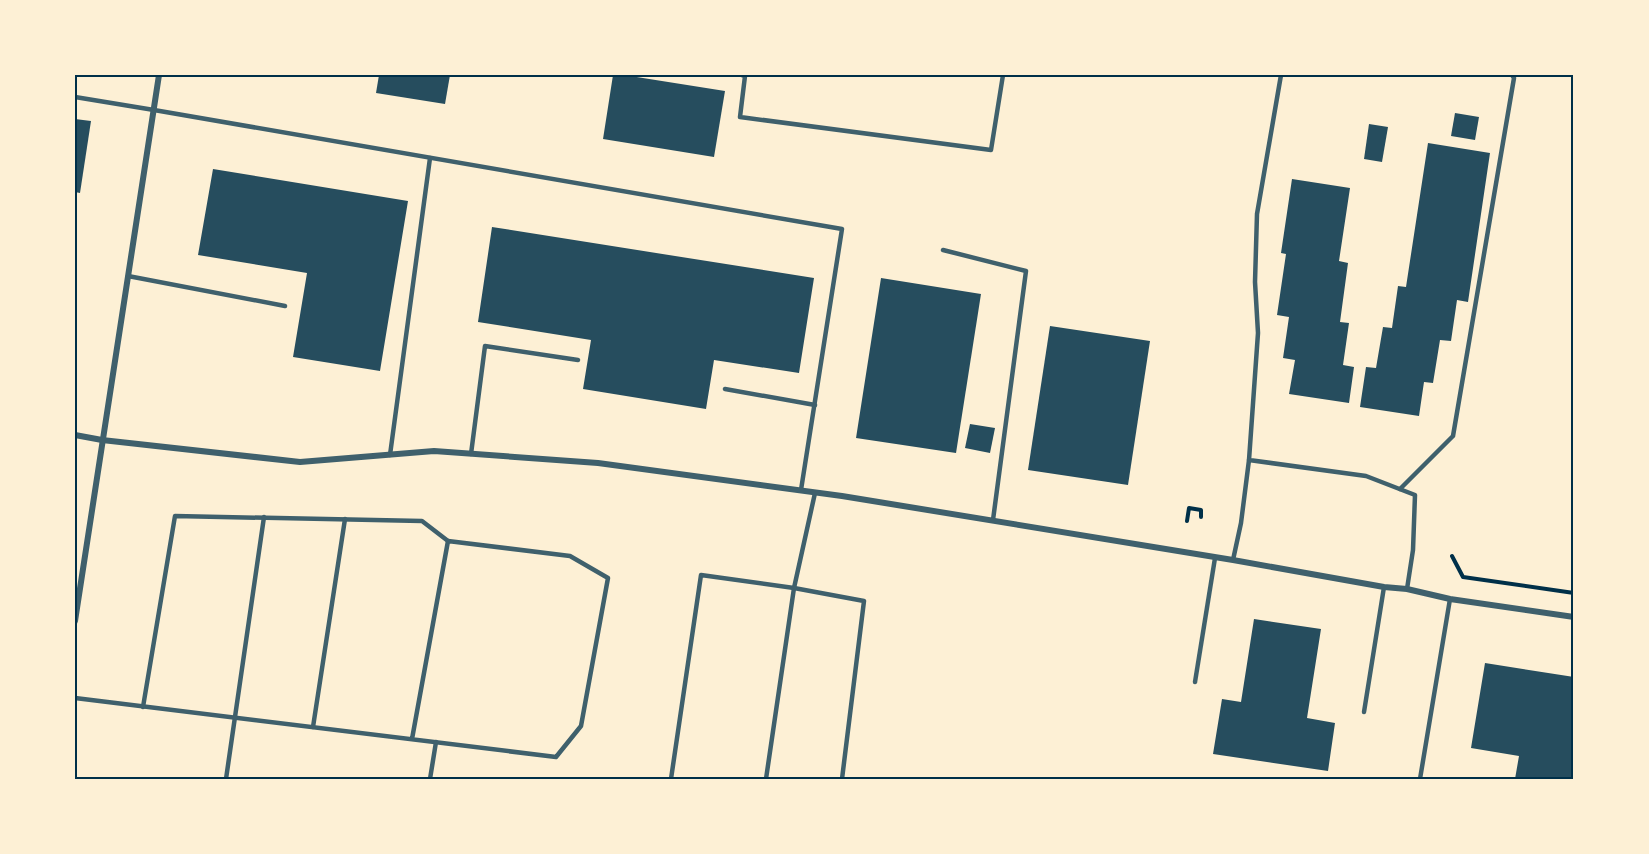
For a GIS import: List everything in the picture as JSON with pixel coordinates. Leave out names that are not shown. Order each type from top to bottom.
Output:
[{"type":"street","points":[[75,621],[159,75]]},
{"type":"street","points":[[75,435],[300,462],[434,452],[598,463],[815,492],[993,520],[1384,587],[1407,589],[1450,599],[1574,617]]},
{"type":"lane","points":[[742,75],[745,76],[740,117],[991,150],[1003,75]]},
{"type":"lane","points":[[1233,560],[1241,523],[1249,460],[1258,333],[1255,282],[1257,214],[1281,75]]},
{"type":"lane","points":[[1400,489],[1453,436],[1513,76]]},
{"type":"lane","points":[[75,98],[842,229],[801,490]]},
{"type":"lane","points":[[390,455],[430,158]]},
{"type":"lane","points":[[943,250],[1026,271],[993,520]]},
{"type":"lane","points":[[128,276],[285,306]]},
{"type":"lane","points":[[471,454],[485,346],[578,360]]},
{"type":"lane","points":[[725,389],[815,405]]},
{"type":"lane","points":[[1249,460],[1366,476],[1415,495],[1413,550],[1407,589]]},
{"type":"lane","points":[[765,779],[794,588],[815,492]]},
{"type":"lane","points":[[75,698],[143,707],[556,757],[581,726],[608,578],[570,556],[448,541],[422,521],[175,516],[143,707]]},
{"type":"lane","points":[[226,779],[264,517]]},
{"type":"lane","points":[[313,727],[345,519]]},
{"type":"lane","points":[[412,739],[448,541]]},
{"type":"lane","points":[[1195,682],[1215,558]]},
{"type":"lane","points":[[671,779],[701,575],[794,588],[864,601],[842,779]]},
{"type":"lane","points":[[1364,712],[1384,587]]},
{"type":"lane","points":[[1420,779],[1450,599]]},
{"type":"lane","points":[[430,779],[436,742]]},
{"type":"path","points":[[1187,521],[1189,508],[1201,510],[1201,517]]},
{"type":"path","points":[[1452,556],[1463,577],[1574,593]]},
{"type":"building","points":[[379,75],[450,75],[445,104],[376,93]]},
{"type":"building","points":[[613,75],[725,91],[714,157],[603,139]]},
{"type":"building","points":[[1455,113],[1479,117],[1475,140],[1451,136]]},
{"type":"building","points":[[75,119],[91,121],[80,193],[75,192]]},
{"type":"building","points":[[1369,124],[1388,127],[1382,162],[1364,159]]},
{"type":"building","points":[[1428,143],[1490,153],[1468,302],[1457,300],[1451,341],[1440,340],[1433,383],[1424,382],[1419,416],[1360,407],[1366,367],[1376,368],[1383,327],[1392,328],[1398,286],[1406,287]]},
{"type":"building","points":[[213,169],[408,201],[380,371],[293,357],[307,273],[198,255]]},
{"type":"building","points":[[1292,179],[1350,188],[1339,261],[1348,263],[1340,322],[1349,323],[1343,365],[1354,367],[1349,403],[1289,394],[1295,360],[1283,358],[1289,317],[1277,315],[1286,254],[1281,253]]},
{"type":"building","points":[[492,227],[814,278],[799,373],[714,360],[706,409],[583,389],[591,340],[478,322]]},
{"type":"building","points":[[881,278],[981,294],[956,453],[856,438]]},
{"type":"building","points":[[1050,326],[1150,341],[1128,485],[1028,470]]},
{"type":"building","points":[[970,424],[995,428],[990,453],[965,448]]},
{"type":"building","points":[[1254,619],[1321,629],[1307,718],[1335,723],[1328,771],[1213,754],[1222,699],[1241,702]]},
{"type":"building","points":[[1485,663],[1574,677],[1574,779],[1515,779],[1519,756],[1471,748]]}]
